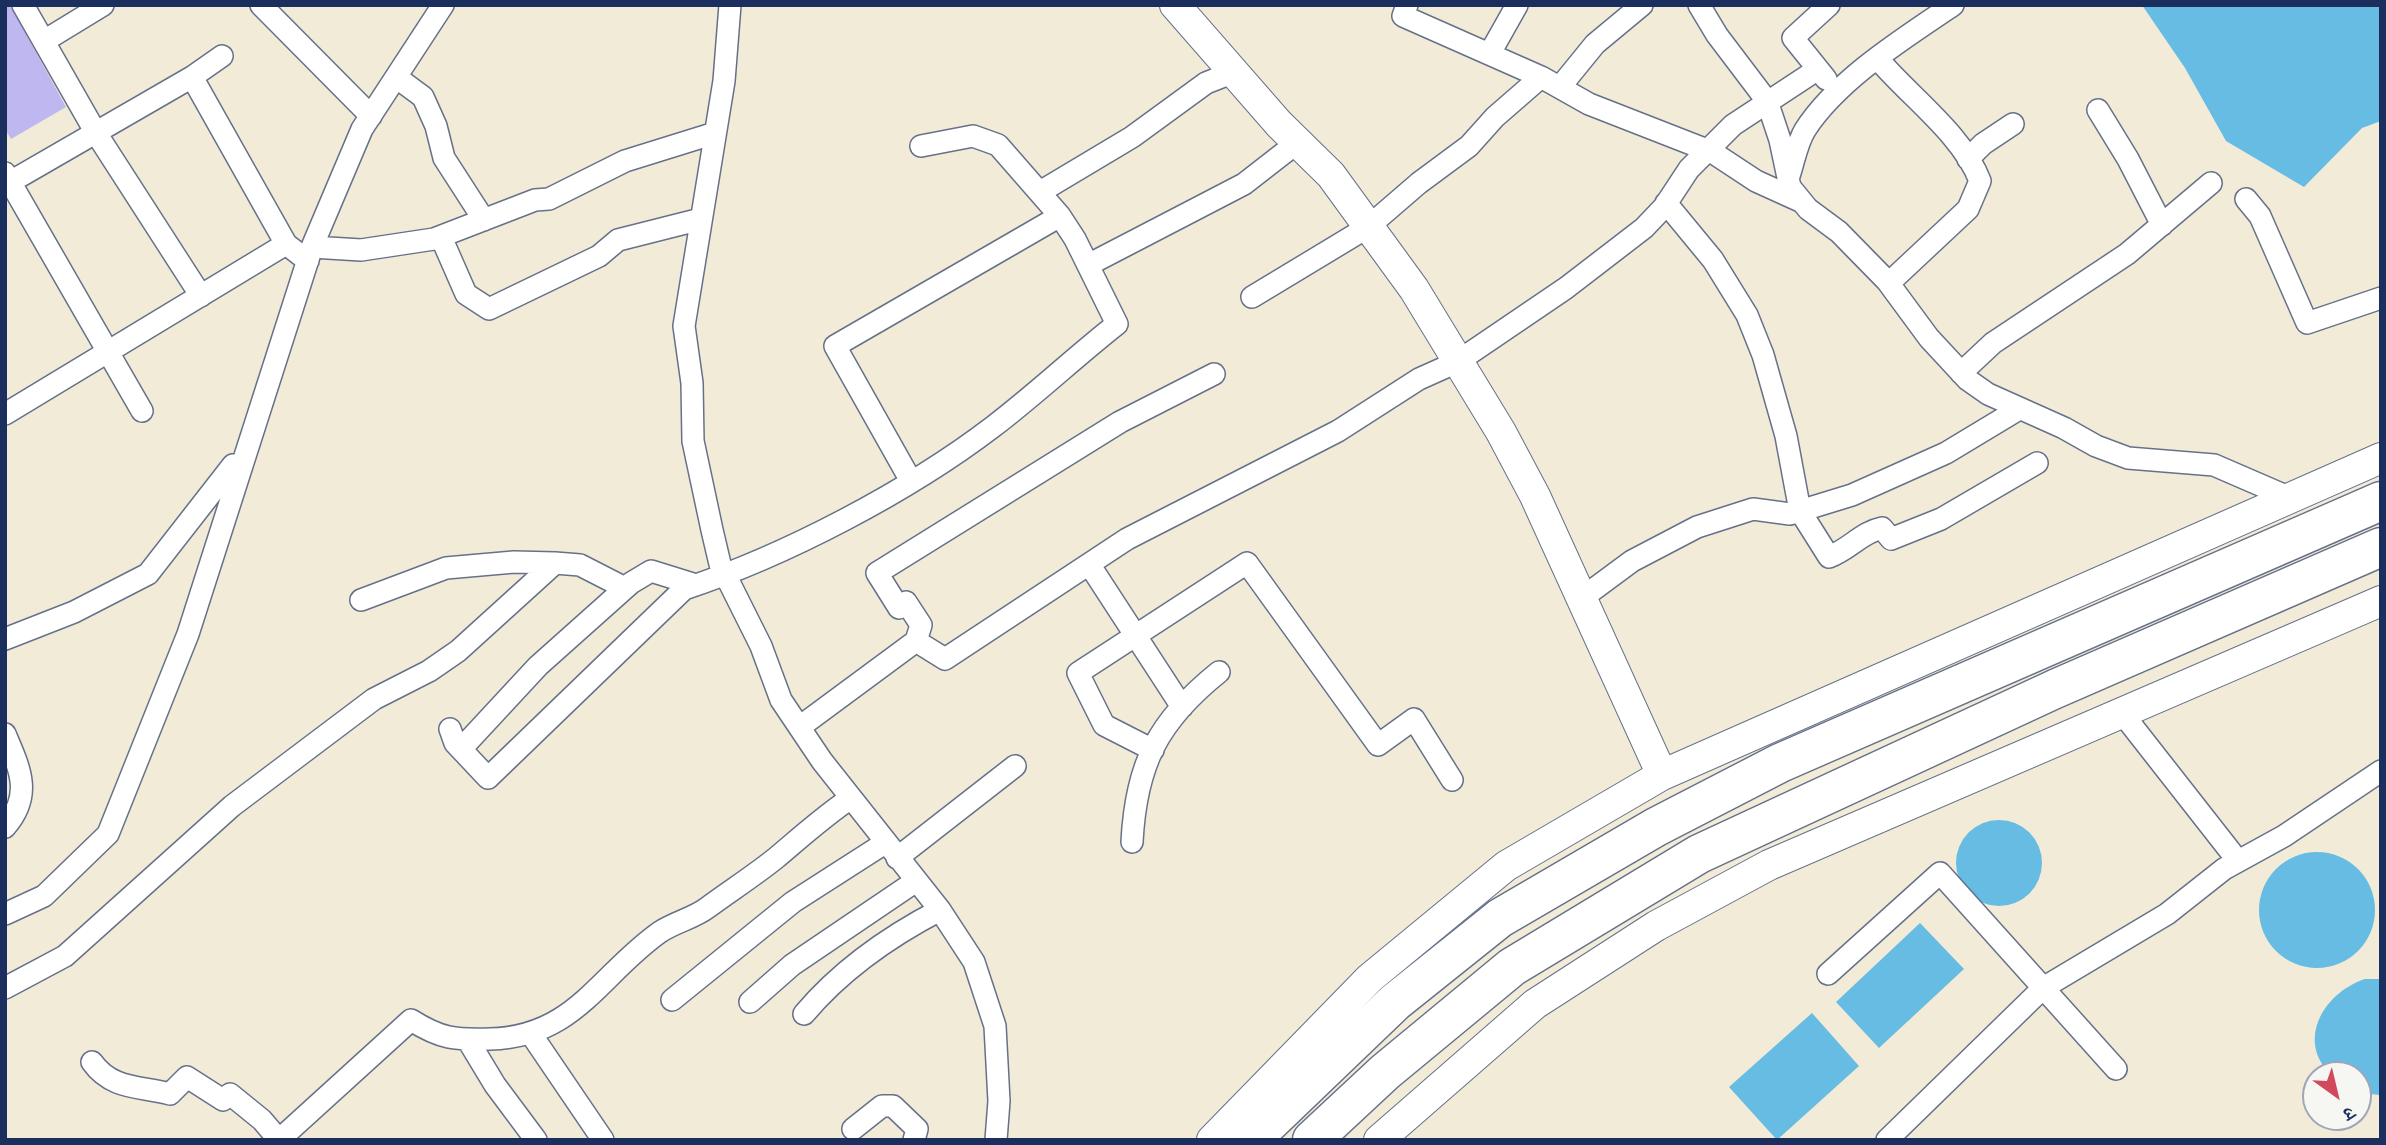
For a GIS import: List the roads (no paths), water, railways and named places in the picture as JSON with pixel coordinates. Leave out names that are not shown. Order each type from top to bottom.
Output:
[{"type":"highway","points":[[1251,1140],[1395,1002],[1500,918],[1656,827],[1780,763],[2381,501]]},
{"type":"highway","points":[[1312,1140],[1385,1072],[1512,967],[1699,854],[2055,689],[2381,547]]},
{"type":"street","points":[[23,5],[96,132],[201,296]]},
{"type":"street","points":[[44,41],[103,5]]},
{"type":"street","points":[[261,5],[371,116]]},
{"type":"street","points":[[5,914],[44,896],[108,834],[188,635],[247,443],[310,254],[362,129],[443,5]]},
{"type":"street","points":[[730,5],[724,81],[684,326],[692,383],[693,441],[720,564],[761,646],[782,701],[822,761],[940,910],[974,962],[995,1026],[999,1101],[996,1140]]},
{"type":"street","points":[[1175,5],[1331,175],[1414,289],[1501,432],[1535,496],[1662,775]]},
{"type":"street","points":[[1407,5],[1403,16],[1490,53],[1589,104],[1706,149],[1756,181],[1802,202]]},
{"type":"street","points":[[1490,53],[1517,5]]},
{"type":"street","points":[[1252,297],[1368,227],[1419,183],[1469,146],[1495,117],[1550,82],[1642,5]]},
{"type":"street","points":[[1699,5],[1717,35],[1768,105],[1780,140],[1790,187],[1802,202],[1839,232],[1889,283],[1929,338],[1961,373],[1988,394],[2129,458],[2214,465],[2288,497]]},
{"type":"street","points":[[1829,5],[1793,38],[1838,94]]},
{"type":"street","points":[[1788,179],[1804,132],[1838,94],[1878,59],[1953,5]]},
{"type":"street","points":[[142,411],[7,180],[192,77],[222,56]]},
{"type":"street","points":[[1878,59],[1968,159],[1980,181],[1968,209],[1889,283]]},
{"type":"street","points":[[916,641],[945,659],[1089,564],[1163,520],[1338,431],[1419,379],[1457,362],[1644,228],[1706,149],[1733,125],[1768,105],[1818,69]]},
{"type":"street","points":[[1040,192],[1132,137],[1206,83],[1234,72]]},
{"type":"street","points":[[192,77],[286,244],[310,254],[361,250],[440,237],[535,200],[549,199],[625,161],[715,134]]},
{"type":"street","points":[[396,77],[423,97],[436,126],[444,158],[484,220]]},
{"type":"street","points":[[2098,110],[2162,225]]},
{"type":"street","points":[[1968,159],[1983,144],[2013,124]]},
{"type":"street","points":[[450,729],[461,749],[488,778],[628,640],[684,589],[726,575],[862,509],[911,481],[993,426],[1117,324],[1088,265],[1059,216],[998,145],[973,136],[921,146]]},
{"type":"street","points":[[1088,265],[1244,184],[1298,142]]},
{"type":"street","points":[[1961,373],[1993,343],[2127,254],[2211,183]]},
{"type":"street","points":[[2246,199],[2260,216],[2306,323],[2381,298]]},
{"type":"street","points":[[1667,202],[1713,260],[1747,315],[1763,355],[1786,436],[1800,511],[1829,557],[1848,550],[1870,531],[1882,528],[1891,539],[1941,519],[2037,463]]},
{"type":"street","points":[[911,481],[835,346],[1059,216]]},
{"type":"street","points":[[440,237],[466,294],[489,309],[599,256],[618,240],[701,219]]},
{"type":"street","points":[[5,414],[286,244]]},
{"type":"street","points":[[801,726],[916,641],[921,625],[906,601],[899,608],[877,573],[1120,422],[1214,374]]},
{"type":"street","points":[[1582,598],[1632,561],[1697,527],[1753,509],[1790,514],[1852,495],[1919,467],[1972,439],[2020,409]]},
{"type":"street","points":[[5,639],[74,612],[148,573],[226,476],[247,443]]},
{"type":"street","points":[[1212,1140],[1370,978],[1506,866],[1662,775],[2381,458]]},
{"type":"street","points":[[361,600],[446,568],[514,562],[580,565],[625,588]]},
{"type":"street","points":[[5,988],[65,956],[232,806],[374,699],[429,671],[458,651],[555,563]]},
{"type":"street","points":[[1153,750],[1104,725],[1078,674],[1247,563],[1378,746],[1413,719],[1452,779]]},
{"type":"street","points":[[1089,564],[1182,707]]},
{"type":"street","points":[[461,749],[538,666],[625,588],[651,571],[696,585]]},
{"type":"street","points":[[1379,1140],[1535,1004],[1656,926],[1769,865],[2381,601]]},
{"type":"street","points":[[1132,842],[1140,776],[1162,731],[1182,707],[1219,672]]},
{"type":"street","points":[[2122,712],[2238,862]]},
{"type":"street","points":[[5,734],[22,776],[19,812],[5,827]]},
{"type":"street","points":[[672,1000],[793,902],[891,851],[1015,766]]},
{"type":"street","points":[[1887,1140],[2043,988],[2167,914],[2238,862],[2284,836],[2381,771]]},
{"type":"street","points":[[92,1062],[101,1074],[118,1085],[139,1086],[170,1094],[187,1077],[223,1100],[230,1094],[262,1120],[279,1140],[411,1020],[444,1038],[469,1042],[522,1038],[569,1014],[659,933],[705,910],[851,798]]},
{"type":"street","points":[[1828,974],[1940,873],[2116,1069]]},
{"type":"street","points":[[750,1002],[792,965],[916,881]]},
{"type":"street","points":[[804,1014],[821,994],[866,955],[897,932],[940,910]]},
{"type":"street","points":[[531,1034],[603,1140]]},
{"type":"street","points":[[469,1042],[495,1085],[536,1140]]},
{"type":"street","points":[[853,1129],[882,1106],[893,1106],[917,1129],[914,1140]]},
{"type":"water","points":[[2142,5],[2381,5],[2381,121],[2362,128],[2304,187],[2226,141],[2185,68]]},
{"type":"water","points":[[1999,820],[2015,824],[2029,833],[2038,847],[2042,863],[2038,879],[2029,893],[2015,902],[1999,906],[1983,902],[1969,893],[1960,879],[1956,863],[1960,847],[1969,833],[1983,824]]},
{"type":"water","points":[[2317,852],[2339,856],[2358,869],[2371,888],[2375,910],[2371,932],[2358,951],[2339,964],[2317,968],[2295,964],[2276,951],[2263,932],[2259,910],[2263,888],[2276,869],[2295,856]]},
{"type":"water","points":[[1920,923],[1964,969],[1879,1048],[1836,1002]]},
{"type":"water","points":[[2365,979],[2381,979],[2381,1095],[2372,1094],[2372,1061],[2320,1061],[2315,1047],[2315,1032],[2320,1018],[2338,994]]},
{"type":"water","points":[[1812,1013],[1859,1066],[1777,1140],[1729,1087]]}]
